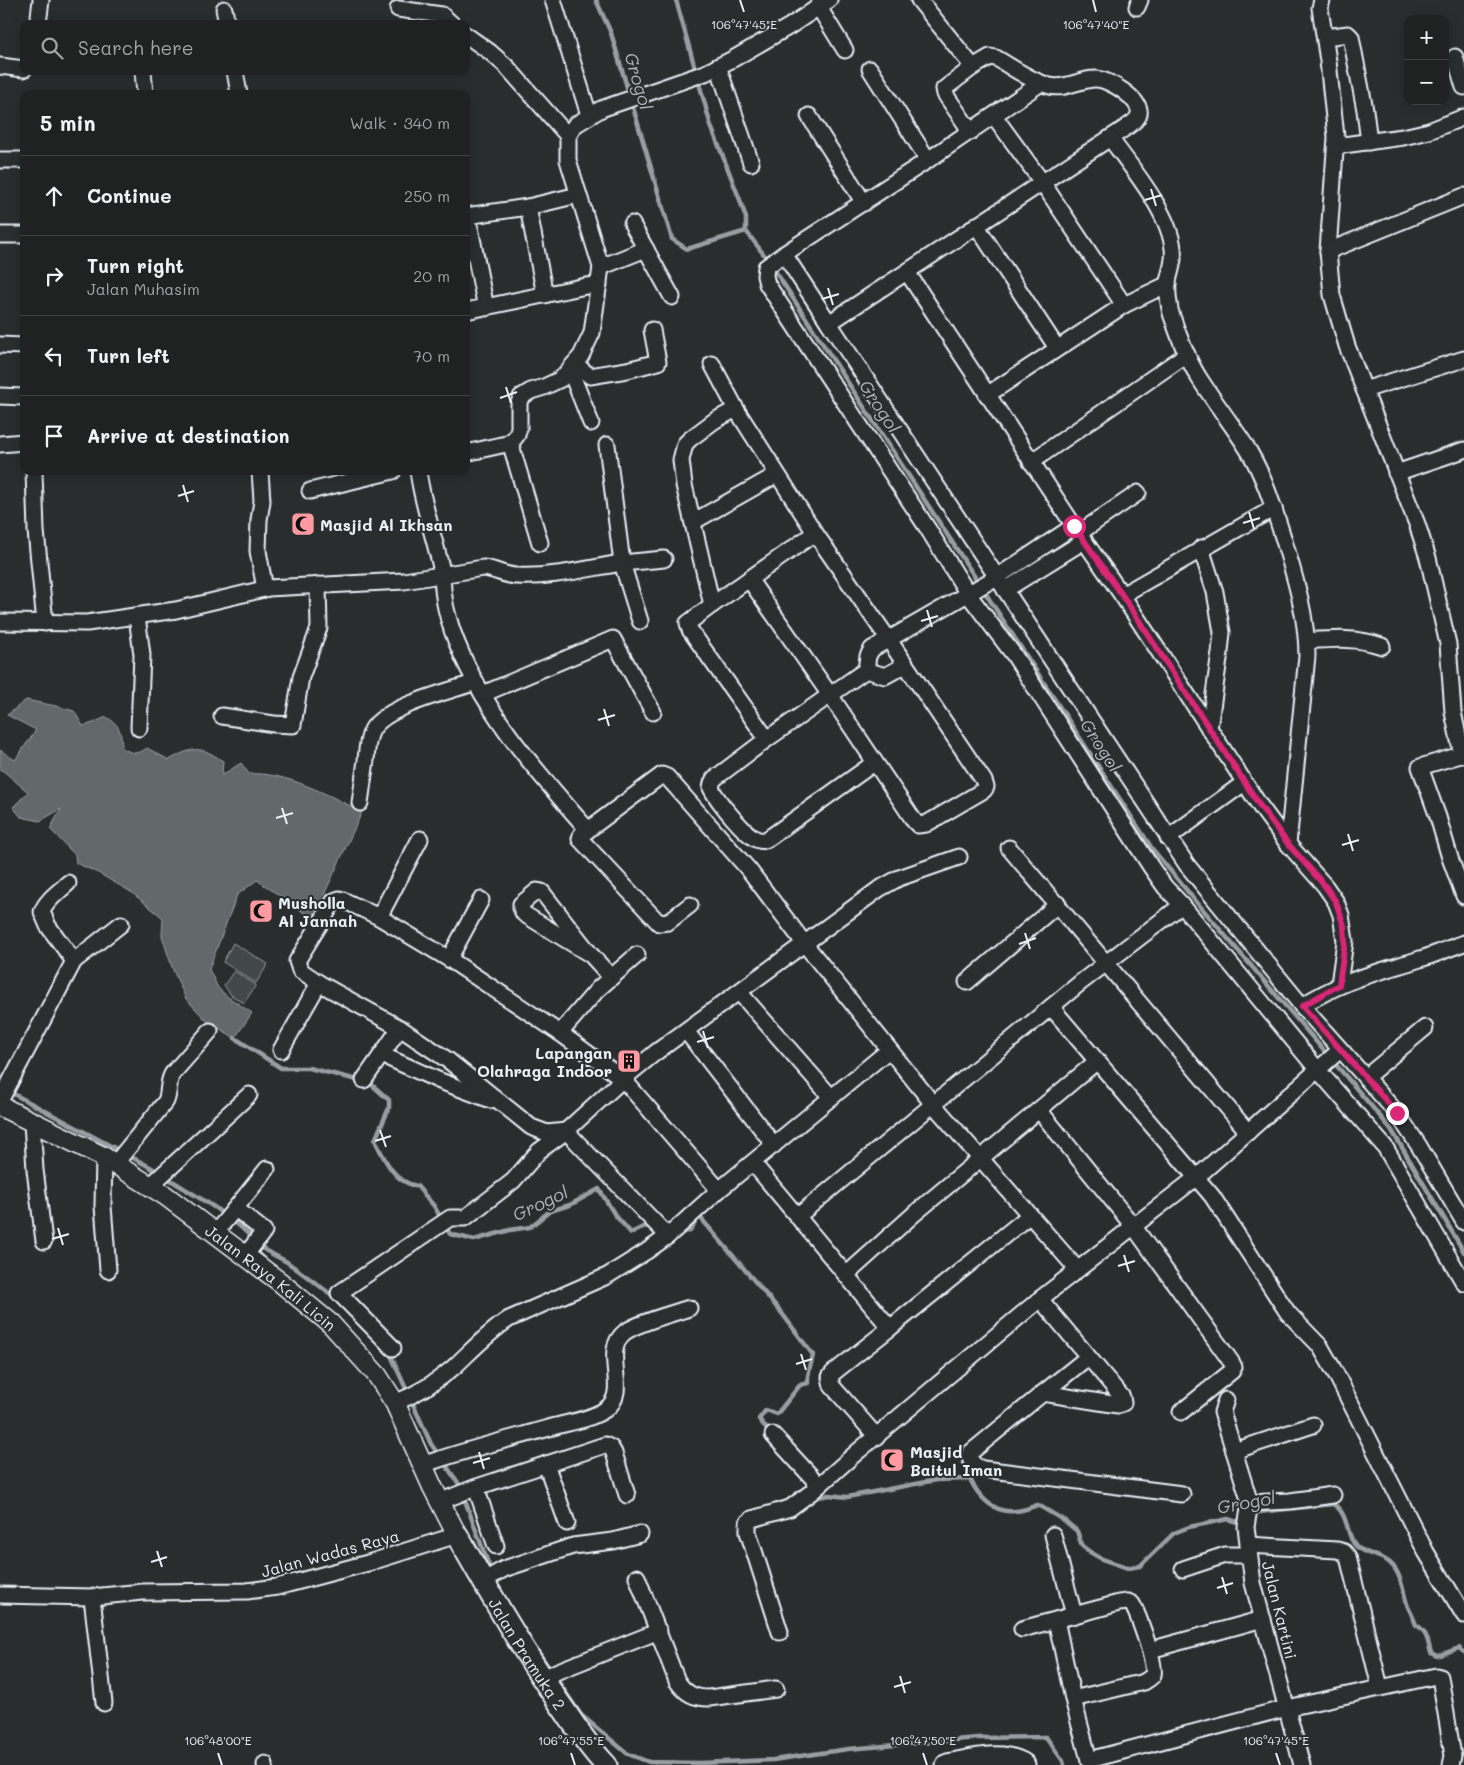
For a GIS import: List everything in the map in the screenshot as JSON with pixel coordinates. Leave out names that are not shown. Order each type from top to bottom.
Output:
[{"type":"main road","name":"Jalan Pramuka 2","points":[[457,1535],[489,1578],[550,1675],[588,1744],[606,1765]]},
{"type":"main road","points":[[947,1765],[996,1758],[1012,1760],[1024,1765]]},
{"type":"street","points":[[38,20],[41,0]]},
{"type":"street","points":[[553,0],[589,115]]},
{"type":"street","points":[[919,0],[973,67]]},
{"type":"street","points":[[1322,0],[1320,8],[1335,118],[1336,146],[1328,251],[1332,296],[1364,390],[1422,540],[1448,644],[1458,691],[1453,712],[1463,755],[1420,767],[1464,896]]},
{"type":"street","points":[[470,452],[510,442],[517,435],[519,428],[519,403],[521,398],[531,391],[561,379],[581,356],[592,333],[601,268],[568,160],[568,136],[575,125],[589,115],[622,101],[711,70],[770,38],[824,3],[845,50]]},
{"type":"street","points":[[398,9],[442,15],[448,20]]},
{"type":"street","points":[[1325,37],[1348,34],[1351,37],[1369,142]]},
{"type":"street","points":[[470,38],[507,67],[568,136]]},
{"type":"street","points":[[829,322],[1110,138],[1135,121],[1140,114],[1137,105],[1123,91],[1101,79],[1058,87],[1041,83],[993,57],[986,58],[973,67],[944,91],[971,132]]},
{"type":"street","points":[[1455,57],[1464,87]]},
{"type":"street","points":[[0,66],[20,68]]},
{"type":"street","points":[[870,69],[928,160]]},
{"type":"street","points":[[711,70],[751,163]]},
{"type":"street","points":[[144,75],[145,90]]},
{"type":"street","points":[[236,75],[238,90]]},
{"type":"street","points":[[1041,83],[971,132],[775,261],[764,272],[768,284],[928,529],[1014,655],[1151,867],[1165,887],[1385,1147],[1464,1283]]},
{"type":"street","points":[[809,116],[864,203]]},
{"type":"street","points":[[994,116],[1042,182],[1124,305]]},
{"type":"street","points":[[1336,146],[1430,131],[1464,117]]},
{"type":"street","points":[[1110,138],[1158,207],[1168,228],[1174,248],[1168,284],[1172,318],[1187,354],[1202,382],[1252,455],[1266,485],[1298,593],[1307,641],[1305,688],[1288,844]]},
{"type":"street","points":[[0,160],[20,160]]},
{"type":"street","points":[[470,222],[578,195]]},
{"type":"street","points":[[1328,251],[1464,196]]},
{"type":"street","points":[[528,207],[545,295]]},
{"type":"street","points":[[632,224],[672,297]]},
{"type":"street","points":[[976,225],[1057,348]]},
{"type":"street","points":[[0,235],[20,235]]},
{"type":"street","points":[[601,268],[646,249]]},
{"type":"street","points":[[471,259],[486,308]]},
{"type":"street","points":[[775,261],[829,322],[994,578],[1006,590],[1168,838],[1205,890],[1302,1006],[1337,1052],[1366,1077],[1397,1113],[1464,1221]]},
{"type":"street","points":[[906,272],[1031,462],[1122,595],[1244,783],[1288,844],[1325,886],[1341,915],[1345,941],[1339,985]]},
{"type":"street","points":[[987,395],[1124,305],[1168,284]]},
{"type":"street","points":[[470,310],[586,286],[599,285]]},
{"type":"street","points":[[573,367],[590,376],[627,370],[658,362],[652,330]]},
{"type":"street","points":[[0,345],[20,346]]},
{"type":"street","points":[[1031,462],[1187,354]]},
{"type":"street","points":[[1364,390],[1464,358]]},
{"type":"street","points":[[712,364],[736,409],[776,474],[984,781],[986,788],[926,824],[918,825],[912,819],[830,695],[749,579]]},
{"type":"street","points":[[573,367],[591,423]]},
{"type":"street","points":[[0,396],[20,397]]},
{"type":"street","points":[[712,604],[681,470],[682,451],[690,439],[714,421],[736,409]]},
{"type":"street","points":[[0,444],[20,442]]},
{"type":"street","points":[[510,442],[540,543]]},
{"type":"street","points":[[607,444],[622,563],[640,621]]},
{"type":"street","points":[[1396,473],[1464,450]]},
{"type":"street","points":[[693,522],[776,474]]},
{"type":"street","points":[[34,475],[36,531],[45,624]]},
{"type":"street","points":[[260,475],[262,501],[259,520],[258,552],[265,589]]},
{"type":"street","points":[[419,475],[443,575],[444,597],[452,630],[480,688],[529,760],[588,830]]},
{"type":"street","points":[[310,491],[355,476]]},
{"type":"street","points":[[1006,590],[1079,533],[1138,493]]},
{"type":"street","points":[[1122,595],[1201,548],[1274,508]]},
{"type":"street","points":[[767,739],[688,626],[690,622],[712,604],[815,533]]},
{"type":"street","points":[[874,763],[767,839],[757,840],[731,816],[711,788],[714,779],[767,739],[866,670],[869,651],[994,578],[1079,533]]},
{"type":"street","points":[[1201,548],[1216,598],[1222,632],[1209,729]]},
{"type":"street","points":[[0,622],[87,623],[200,605],[265,589],[385,582],[483,568],[508,576],[527,576],[664,559]]},
{"type":"street","points":[[222,716],[293,725],[302,677],[319,628],[318,585]]},
{"type":"street","points":[[137,616],[143,669],[139,728]]},
{"type":"street","points":[[1307,641],[1349,638],[1372,642],[1382,646]]},
{"type":"street","points":[[360,803],[368,741],[371,731],[382,718],[404,707],[480,688],[613,639],[653,712]]},
{"type":"street","points":[[866,670],[885,676],[905,665]]},
{"type":"street","points":[[690,905],[668,922],[659,923],[581,840],[580,836],[662,776],[667,777],[750,870],[804,943],[933,1104],[1077,1269]]},
{"type":"street","points":[[1168,838],[1244,783]]},
{"type":"street","points":[[379,917],[420,839]]},
{"type":"street","points":[[1010,848],[1248,1132]]},
{"type":"street","points":[[393,1348],[339,1293],[450,1218],[465,1218],[512,1181],[539,1151],[566,1131],[623,1079],[879,889],[899,878],[959,856]]},
{"type":"street","points":[[68,883],[51,899],[42,912],[48,926],[74,961]]},
{"type":"street","points":[[591,955],[524,914],[521,904],[537,891],[542,892],[591,955],[611,976]]},
{"type":"street","points":[[566,1131],[547,1133],[531,1127],[449,1061],[400,1028],[319,983],[300,970],[297,960],[334,901],[343,900],[379,917],[449,959],[560,1033],[623,1079],[720,1190]]},
{"type":"street","points":[[449,959],[481,900]]},
{"type":"street","points":[[967,982],[1058,904]]},
{"type":"street","points":[[798,1216],[1106,962],[1182,905]]},
{"type":"street","points":[[3,1096],[74,961],[121,924]]},
{"type":"street","points":[[1302,1006],[1339,985],[1365,975],[1422,959],[1464,943]]},
{"type":"street","points":[[560,1033],[586,1001],[611,976],[637,955]]},
{"type":"street","points":[[281,1050],[319,983]]},
{"type":"street","points":[[739,992],[831,1097]]},
{"type":"street","points":[[1051,1007],[1220,1206],[1288,1313],[1313,1338],[1327,1357],[1422,1543],[1464,1615]]},
{"type":"street","points":[[364,1080],[400,1028]]},
{"type":"street","points":[[1366,1077],[1425,1028]]},
{"type":"street","points":[[108,1270],[103,1206],[117,1156],[166,1100],[169,1092],[170,1077],[210,1031]]},
{"type":"street","points":[[686,1031],[774,1145]]},
{"type":"street","points":[[399,1401],[424,1388],[453,1368],[496,1328],[510,1319],[607,1276],[668,1236],[720,1190],[889,1050]]},
{"type":"street","points":[[780,1632],[748,1532],[748,1522],[752,1519],[790,1508],[819,1485],[1040,1299],[1197,1177],[1337,1052]]},
{"type":"street","points":[[382,1055],[440,1081],[499,1102]]},
{"type":"street","points":[[846,1275],[914,1214],[1096,1062]]},
{"type":"street","points":[[157,1179],[249,1094]]},
{"type":"street","name":"Jalan Raya Kali Licin","points":[[3,1096],[32,1122],[117,1156],[157,1179],[166,1196],[225,1220],[253,1245],[280,1282],[331,1324],[399,1401],[426,1462],[447,1499],[457,1535]]},
{"type":"street","points":[[1039,1110],[1134,1227],[1233,1366],[1232,1371],[1181,1412]]},
{"type":"street","points":[[32,1122],[35,1170],[44,1241]]},
{"type":"street","points":[[566,1131],[668,1236]]},
{"type":"street","points":[[753,1163],[890,1328]]},
{"type":"street","points":[[225,1220],[267,1169]]},
{"type":"street","points":[[876,1437],[832,1386],[830,1377],[833,1372],[1030,1215]]},
{"type":"street","points":[[225,1220],[245,1216],[264,1231],[253,1245]]},
{"type":"street","points":[[1040,1299],[1122,1397],[1122,1404],[1043,1393]]},
{"type":"street","points":[[426,1462],[587,1417],[606,1409],[611,1404],[616,1392],[615,1351],[620,1337],[632,1328],[689,1308]]},
{"type":"street","points":[[1088,1357],[970,1453],[970,1460],[973,1464],[983,1469],[1182,1494]]},
{"type":"street","points":[[1183,1569],[1225,1555],[1249,1550],[1246,1526],[1249,1508],[1222,1412],[1226,1400]]},
{"type":"street","points":[[1234,1451],[1313,1425]]},
{"type":"street","points":[[773,1435],[819,1485]]},
{"type":"street","points":[[447,1499],[600,1446],[609,1446],[614,1453],[627,1494]]},
{"type":"street","points":[[546,1464],[567,1523]]},
{"type":"street","points":[[473,1489],[496,1546]]},
{"type":"street","points":[[1249,1508],[1333,1495]]},
{"type":"street","points":[[489,1578],[504,1569],[573,1546],[640,1534]]},
{"type":"street","name":"Jalan Wadas Raya","points":[[0,1594],[92,1596],[142,1592],[247,1591],[277,1587],[368,1563],[457,1535]]},
{"type":"street","points":[[1053,1535],[1074,1615]]},
{"type":"street","name":"Jalan Kartini","points":[[1302,1765],[1254,1589],[1249,1550],[1337,1550],[1344,1552],[1348,1557],[1380,1687]]},
{"type":"street","points":[[637,1577],[678,1681],[689,1694],[699,1698],[709,1698],[776,1688]]},
{"type":"street","points":[[92,1596],[104,1703]]},
{"type":"street","points":[[1022,1629],[1119,1603],[1128,1602],[1132,1604],[1150,1650],[1154,1670],[1152,1676],[1144,1682],[1072,1699]]},
{"type":"street","points":[[1150,1650],[1263,1619]]},
{"type":"street","points":[[1056,1620],[1072,1699],[1089,1760],[1287,1708],[1436,1676],[1440,1677],[1453,1756],[1451,1765]]},
{"type":"street","points":[[550,1675],[659,1631]]},
{"type":"shaded area","points":[[26,700],[74,711],[83,726],[106,717],[117,726],[122,748],[129,752],[138,753],[147,748],[169,760],[190,750],[202,750],[223,761],[222,775],[241,763],[249,774],[263,774],[292,780],[322,792],[362,812],[313,919],[257,880],[237,895],[209,969],[218,988],[252,1013],[235,1038],[207,1021],[186,999],[173,970],[162,936],[163,918],[131,892],[76,863],[75,855],[50,829],[61,809],[40,821],[21,817],[13,807],[28,792],[0,770],[0,750],[15,760],[36,730],[7,715]]},
{"type":"shaded area","points":[[233,943],[268,964],[256,983],[223,962]]},
{"type":"shaded area","points":[[234,971],[256,985],[244,1003],[231,995],[224,985]]},
{"type":"waterway","name":"Grogol","points":[[596,0],[611,33],[672,239],[687,249],[746,231],[768,260],[1153,850],[1391,1129],[1464,1252]]},
{"type":"waterway","name":"Grogol","points":[[676,0],[711,126],[746,218],[746,231]]},
{"type":"waterway","name":"Grogol","points":[[235,1038],[281,1068],[309,1068],[370,1083],[389,1100],[389,1108],[375,1140],[391,1169],[402,1180],[417,1186],[434,1206],[450,1234],[474,1240],[510,1230],[530,1227],[550,1211],[570,1205],[599,1189],[615,1215],[631,1233],[645,1226],[655,1230]]},
{"type":"waterway","points":[[8,1091],[150,1167],[214,1207],[242,1228],[265,1250],[287,1262],[336,1298]]},
{"type":"waterway","name":"Grogol","points":[[678,1233],[690,1231],[699,1216],[781,1312],[813,1355],[808,1383],[800,1385],[777,1414],[766,1410],[759,1419],[770,1433]]},
{"type":"waterway","points":[[389,1351],[431,1444],[459,1484],[492,1574]]},
{"type":"waterway","name":"Grogol","points":[[816,1493],[819,1497],[829,1495],[847,1497],[936,1480],[970,1479],[977,1492],[994,1507],[1000,1510],[1015,1511],[1038,1505],[1065,1521],[1077,1531],[1082,1546],[1090,1552],[1102,1559],[1128,1568],[1140,1566],[1174,1533],[1189,1527],[1228,1519],[1237,1522],[1243,1516]]},
{"type":"waterway","name":"Grogol","points":[[1250,1513],[1333,1504],[1342,1513],[1353,1542],[1357,1547],[1383,1558],[1395,1568],[1408,1607],[1416,1625],[1425,1633],[1431,1653],[1437,1656],[1459,1648],[1464,1652]]},
{"type":"waterway","points":[[537,1650],[581,1715],[628,1754],[649,1762],[700,1763],[773,1760],[848,1749],[978,1738],[1046,1737],[1064,1765]]},
{"type":"place","name":"Masjid Al Ikhsan","points":[[303,524]]},
{"type":"place","name":"Musholla Al Jannah","points":[[261,911]]},
{"type":"place","name":"Lapangan Olahraga Indoor","points":[[629,1061]]},
{"type":"place","name":"Masjid Baitul Iman","points":[[892,1460]]},
{"type":"route","points":[[1074,526],[1122,595],[1260,806],[1288,844],[1325,886],[1336,902],[1344,926],[1345,941],[1339,985],[1318,995],[1302,1006],[1397,1113]]}]
